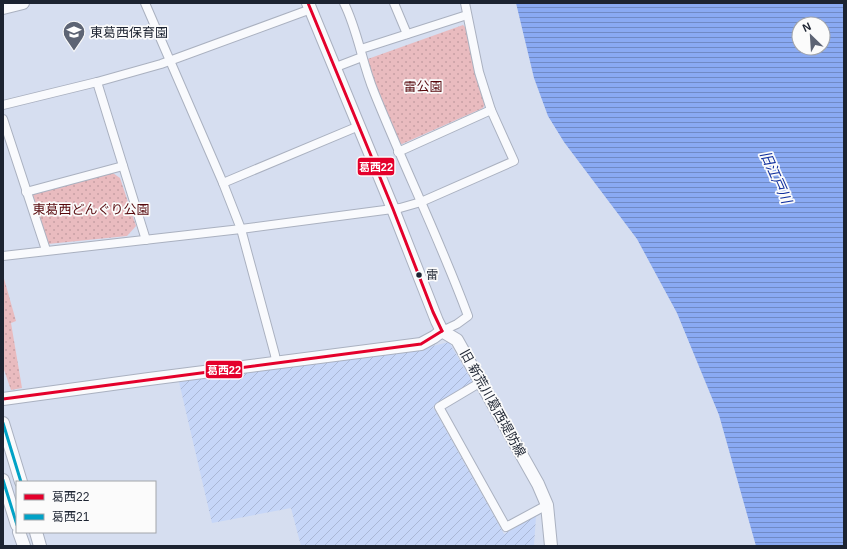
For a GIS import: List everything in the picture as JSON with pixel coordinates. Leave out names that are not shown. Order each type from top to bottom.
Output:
[{"type":"street","points":[[3,8],[23,3]]},
{"type":"street","points":[[145,3],[223,183],[241,229],[276,362]]},
{"type":"street","points":[[3,400],[276,362],[421,344],[457,324],[468,316],[455,280],[398,152],[369,80],[362,53],[344,3]]},
{"type":"street","points":[[394,3],[407,34]]},
{"type":"street","points":[[3,256],[241,229],[393,209],[421,202],[514,161],[491,110],[479,72],[465,3]]},
{"type":"street","points":[[3,105],[97,82],[170,61],[310,6],[442,331]]},
{"type":"street","points":[[336,67],[362,53],[407,34],[467,15]]},
{"type":"street","points":[[97,82],[146,240]]},
{"type":"street","points":[[398,152],[491,110]]},
{"type":"street","points":[[3,119],[46,250]]},
{"type":"street","points":[[223,183],[360,126]]},
{"type":"street","points":[[26,192],[123,166]]},
{"type":"street","name":"旧 新荒川葛西堤防線","points":[[442,331],[457,340],[538,484],[547,505],[551,546]]},
{"type":"street","points":[[481,382],[439,407],[506,527],[547,505]]},
{"type":"street","points":[[3,423],[21,481]]},
{"type":"street","points":[[3,480],[16,522]]},
{"type":"street","points":[[19,533],[24,546]]},
{"type":"street","points":[[36,533],[40,546]]},
{"type":"shaded area","points":[[449,342],[473,383],[433,407],[504,534],[536,516],[534,546],[301,546],[291,508],[212,523],[179,382],[420,349]]},
{"type":"green space","name":"雷公園","points":[[463,25],[467,29],[475,74],[485,104],[483,108],[402,144],[398,143],[365,60]]},
{"type":"green space","name":"東葛西どんぐり公園","points":[[110,171],[120,178],[136,226],[127,236],[48,244],[32,195],[37,191]]},
{"type":"green space","points":[[3,275],[16,321],[11,323],[22,388],[11,390],[3,367]]},
{"type":"water","name":"旧江戸川","points":[[516,3],[844,3],[844,546],[756,546],[719,415],[677,313],[637,239],[564,142],[548,116],[534,78]]},
{"type":"transit line","name":"葛西22","points":[[308,3],[442,331]]},
{"type":"transit line","name":"葛西22","points":[[3,399],[421,344],[442,331]]},
{"type":"transit line","name":"葛西21","points":[[3,423],[21,481]]},
{"type":"transit line","name":"葛西21","points":[[3,480],[16,522]]},
{"type":"place","name":"東葛西保育園","points":[[74,52]]},
{"type":"place","name":"雷","points":[[419,275]]}]
